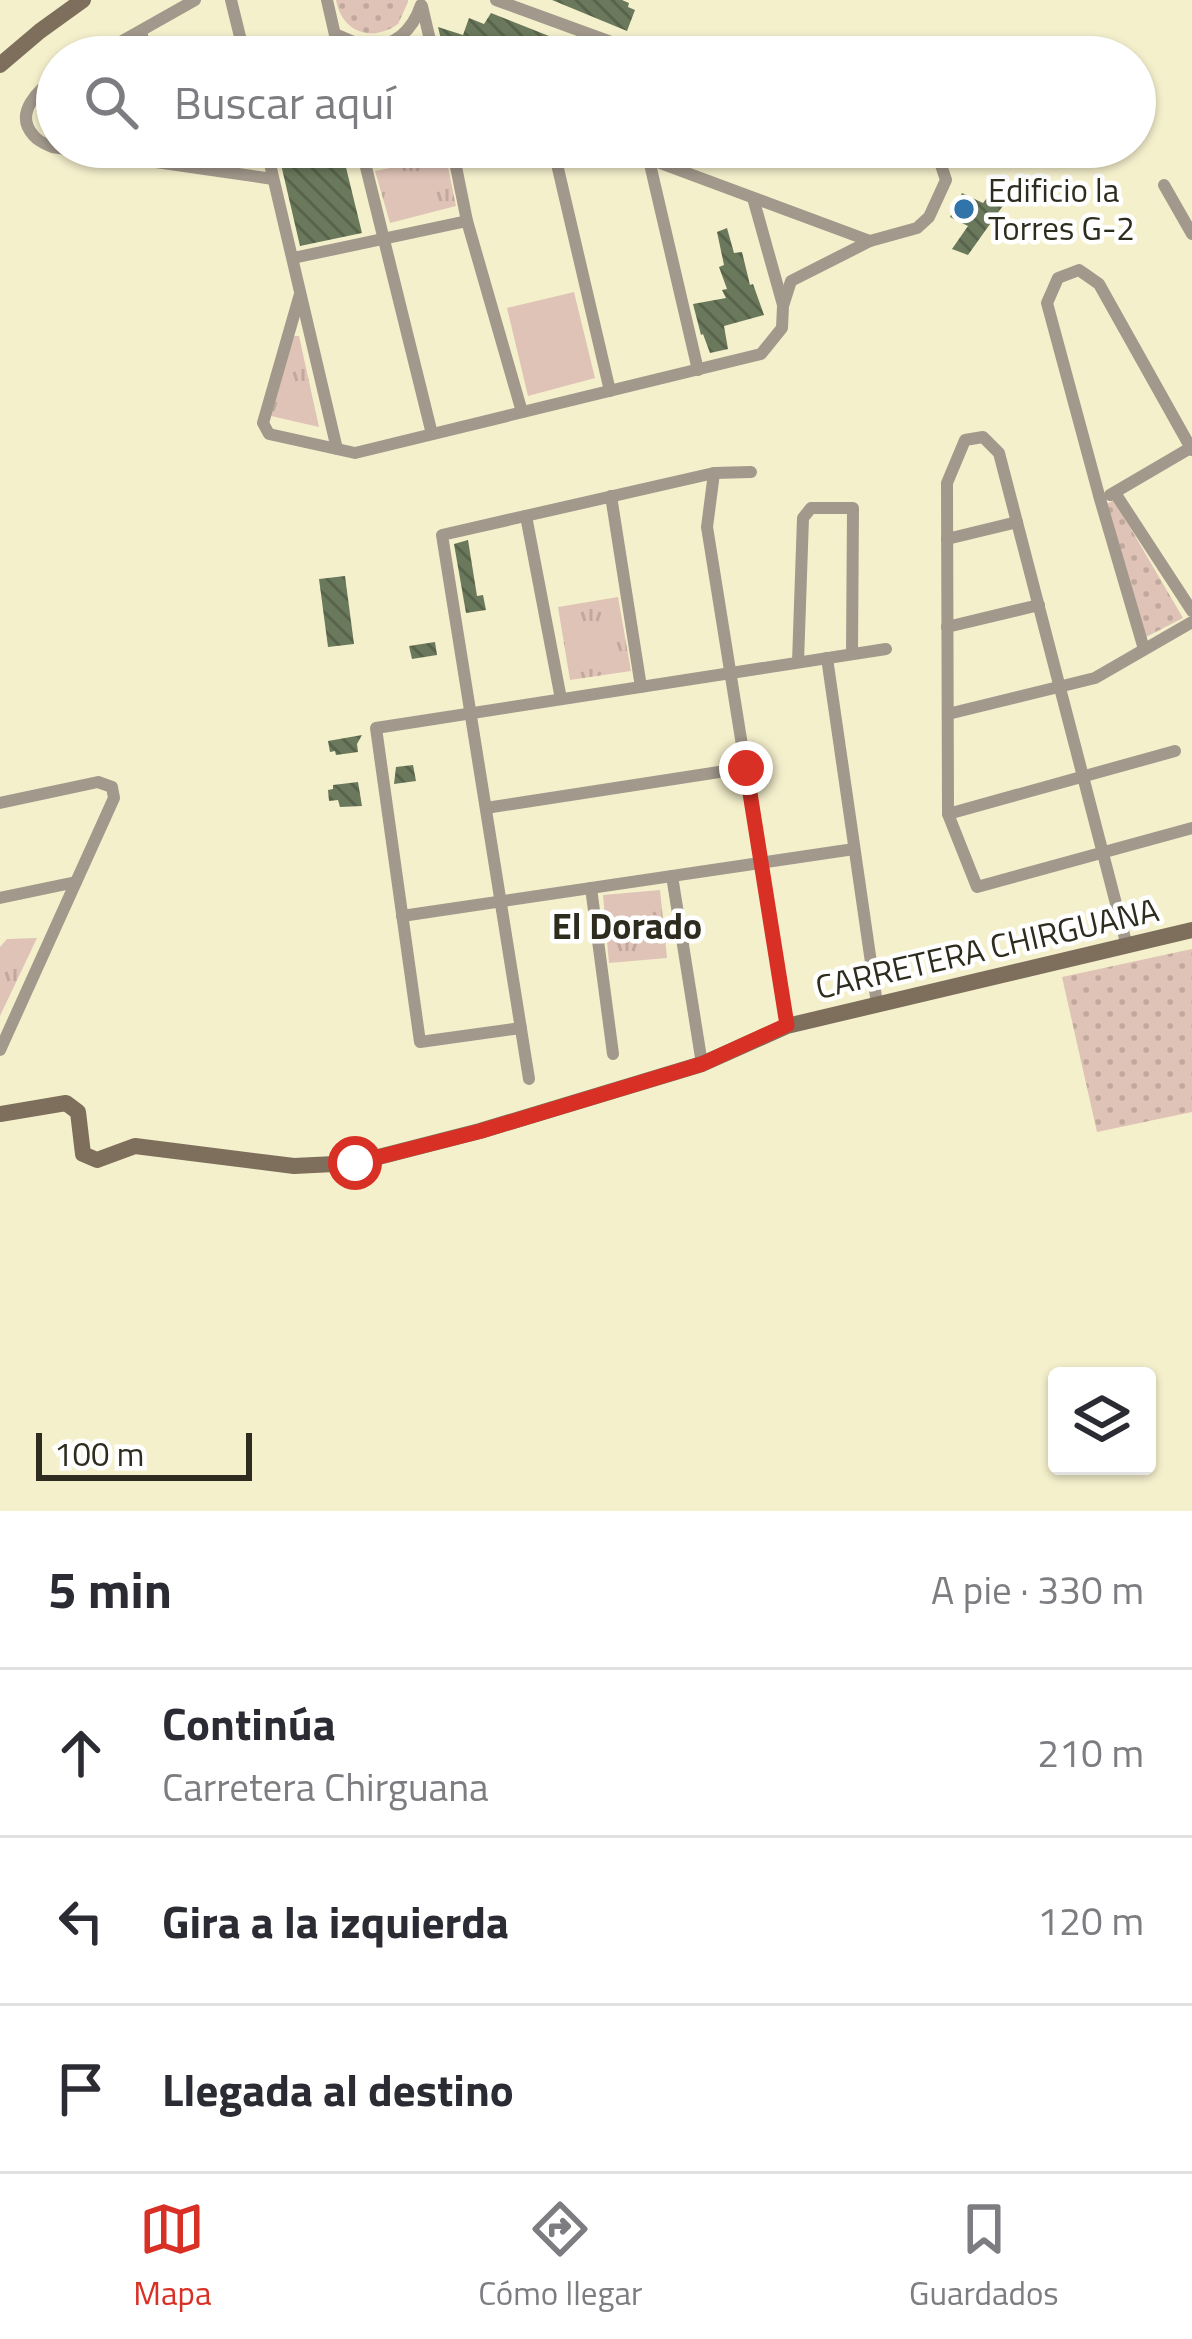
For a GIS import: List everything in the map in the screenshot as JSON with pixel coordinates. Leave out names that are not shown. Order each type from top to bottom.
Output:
[{"type":"street","points":[[0,65],[83,0]]},
{"type":"street","points":[[132,36],[195,0]]},
{"type":"street","points":[[231,0],[239,36]]},
{"type":"street","points":[[326,0],[339,36]]},
{"type":"street","points":[[496,0],[595,36]]},
{"type":"street","points":[[403,36],[417,19],[421,2]]},
{"type":"street","points":[[421,2],[429,36]]},
{"type":"street","points":[[141,31],[142,36]]},
{"type":"street","points":[[36,92],[26,118],[36,138]]},
{"type":"street","points":[[195,168],[274,179]]},
{"type":"street","points":[[271,168],[337,449]]},
{"type":"street","points":[[366,168],[432,434]]},
{"type":"street","points":[[456,168],[522,412]]},
{"type":"street","points":[[558,168],[610,391]]},
{"type":"street","points":[[651,168],[698,370]]},
{"type":"street","points":[[671,168],[870,241]]},
{"type":"street","points":[[300,294],[263,423],[269,434],[355,453],[761,354],[782,328],[791,281],[870,241],[917,228],[929,217],[946,180],[942,168]]},
{"type":"street","points":[[1164,185],[1190,225]]},
{"type":"street","points":[[752,198],[783,306]]},
{"type":"street","points":[[292,258],[467,220]]},
{"type":"street","points":[[1100,499],[1192,448],[1100,284],[1079,270],[1058,278],[1047,302],[1100,499],[1144,649]]},
{"type":"street","points":[[1127,946],[1103,853],[1083,777],[1060,685],[999,453],[983,437],[964,440],[947,483],[948,814],[977,887],[1103,853],[1192,828]]},
{"type":"street","points":[[529,1079],[442,535],[714,473],[751,472]]},
{"type":"street","points":[[714,473],[707,526],[787,1025]]},
{"type":"street","points":[[1115,493],[1192,611]]},
{"type":"street","points":[[611,496],[641,687]]},
{"type":"street","points":[[799,662],[803,518],[811,508],[853,508],[852,654]]},
{"type":"street","points":[[526,516],[561,699]]},
{"type":"street","points":[[947,539],[1017,522]]},
{"type":"street","points":[[947,627],[1039,605]]},
{"type":"street","points":[[948,714],[1094,678],[1192,622]]},
{"type":"street","points":[[521,1028],[420,1042],[376,728],[886,649]]},
{"type":"street","points":[[826,658],[877,1004]]},
{"type":"street","points":[[948,814],[1174,751]]},
{"type":"street","points":[[486,808],[746,768]]},
{"type":"street","points":[[0,803],[98,782],[112,787],[115,798],[0,1050]]},
{"type":"street","points":[[402,916],[854,849]]},
{"type":"street","points":[[672,876],[702,1064]]},
{"type":"street","points":[[0,898],[76,882]]},
{"type":"street","points":[[591,888],[613,1054]]},
{"type":"street","name":"CARRETERA CHIRGUANA","points":[[0,1114],[66,1103],[78,1112],[83,1154],[97,1160],[135,1146],[294,1166],[355,1163],[481,1131],[702,1064],[787,1025],[1192,930]]},
{"type":"green space","points":[[336,0],[408,2],[398,24],[368,33],[344,20]]},
{"type":"green space","points":[[448,168],[456,206],[390,223],[375,171]]},
{"type":"green space","points":[[574,292],[595,378],[528,396],[507,308]]},
{"type":"green space","points":[[293,336],[299,336],[319,427],[271,416]]},
{"type":"green space","points":[[1114,500],[1183,618],[1144,638],[1105,505]]},
{"type":"green space","points":[[618,597],[631,671],[570,680],[558,607]]},
{"type":"green space","points":[[660,890],[667,958],[609,963],[603,895]]},
{"type":"green space","points":[[37,938],[0,1016],[0,947],[7,939]]},
{"type":"green space","points":[[1192,949],[1192,1112],[1097,1132],[1062,977]]},
{"type":"building","points":[[552,0],[622,0],[635,10],[627,31]]},
{"type":"building","points":[[491,13],[549,36],[440,36],[438,27],[463,35],[469,18],[484,24]]},
{"type":"building","points":[[282,168],[346,168],[362,233],[300,246]]},
{"type":"building","points":[[996,186],[1012,193],[968,255],[952,249],[968,226],[950,217],[962,193],[983,203]]},
{"type":"building","points":[[727,228],[734,253],[742,252],[764,315],[724,326],[728,349],[710,353],[693,304],[726,298],[717,232]]},
{"type":"building","points":[[468,540],[477,596],[483,595],[486,610],[466,613],[454,544]]},
{"type":"building","points":[[345,576],[354,644],[328,647],[319,579]]},
{"type":"building","points":[[435,642],[437,655],[412,659],[409,646]]},
{"type":"building","points":[[362,735],[358,752],[330,752],[328,741]]},
{"type":"building","points":[[413,765],[416,781],[394,784],[396,767]]},
{"type":"building","points":[[358,782],[362,806],[340,807],[338,800],[329,801],[328,790],[333,785]]},
{"type":"place","name":"Edificio la Torres G-2","points":[[964,209]]},
{"type":"district","name":"El Dorado","points":[[627,925]]},
{"type":"route","points":[[355,1163],[481,1131],[702,1064],[787,1025],[746,768]]}]
